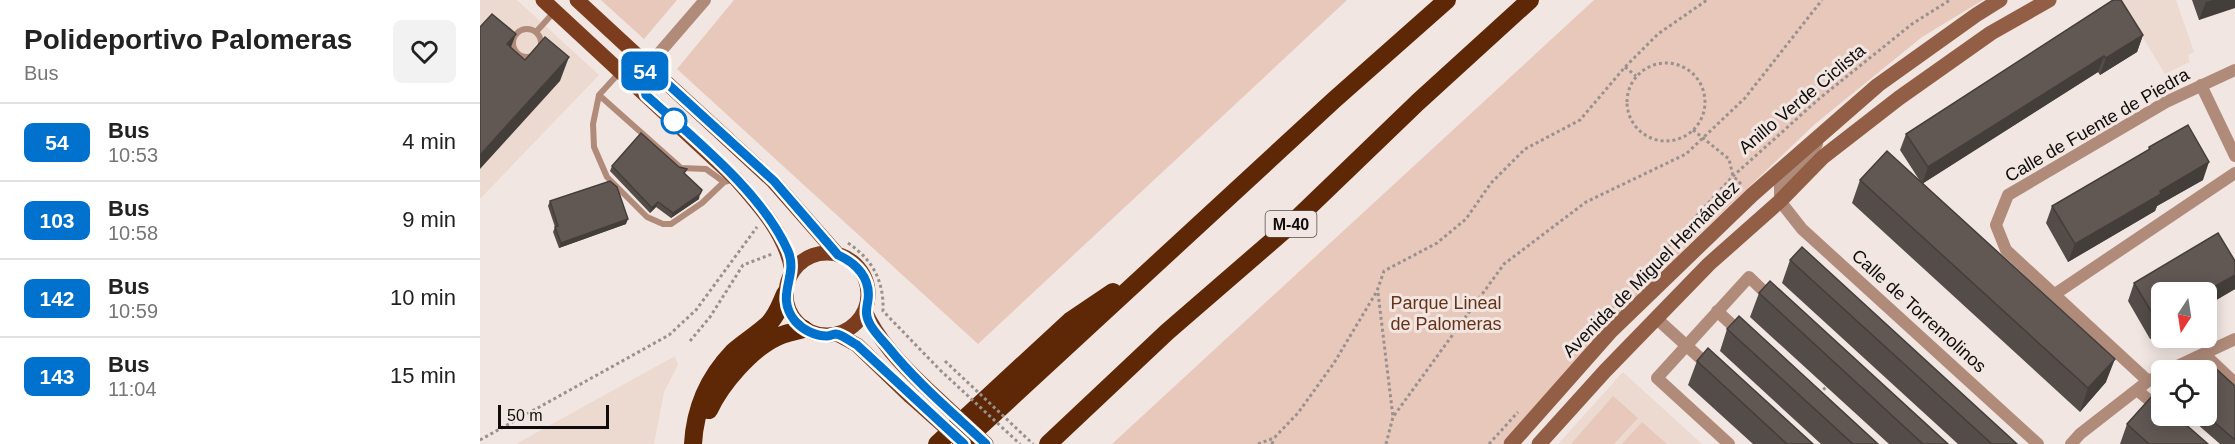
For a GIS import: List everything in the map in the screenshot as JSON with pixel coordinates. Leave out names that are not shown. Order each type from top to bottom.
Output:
[{"type":"highway","points":[[962,444],[1334,100],[1447,0]]},
{"type":"highway","name":"M-40","points":[[1048,444],[1167,332],[1286,229],[1418,102],[1530,0]]},
{"type":"highway","points":[[937,444],[1070,321],[1160,261]]},
{"type":"highway","points":[[693,444],[698,407],[715,375],[734,352],[771,321],[785,294]]},
{"type":"highway","points":[[705,444],[709,409],[732,375],[766,342],[786,333],[804,330]]},
{"type":"highway","points":[[1061,444],[1167,332]]},
{"type":"main road","points":[[543,0],[646,95],[730,181],[753,197],[779,234],[789,253],[792,271]]},
{"type":"main road","points":[[576,0],[774,181],[838,255]]},
{"type":"main road","points":[[825,253],[838,255],[849,259],[864,277],[868,288],[865,311],[854,326],[837,334],[820,335],[804,330],[790,314],[785,294],[787,282],[792,271],[812,255],[825,253]]},
{"type":"main road","points":[[865,311],[872,326],[901,364],[986,444]]},
{"type":"main road","points":[[837,334],[857,345],[962,444]]},
{"type":"street","points":[[646,95],[642,84],[643,75],[648,66],[705,0]]},
{"type":"street","name":"Avenida de Miguel Hernández","points":[[1511,444],[1611,332],[1752,195],[1878,85],[2000,0]]},
{"type":"street","name":"Avenida de Miguel Hernández","points":[[1539,444],[1605,371],[1709,264],[1780,201],[1823,157],[1899,98],[1991,33],[2049,0]]},
{"type":"street","name":"Calle de Fuente de Piedra","points":[[2148,381],[2006,250],[1996,225],[2008,195],[2166,102],[2235,70]]},
{"type":"street","points":[[2201,85],[2235,156]]},
{"type":"street","name":"Avenida de Miguel Hernández","points":[[1780,201],[1780,182],[1803,162],[1827,129]]},
{"type":"street","points":[[2055,294],[2235,173]]},
{"type":"street","name":"Calle de Torremolinos","points":[[1780,201],[1802,229],[2038,444]]},
{"type":"street","points":[[1729,444],[1657,378],[1749,278],[1787,313]]},
{"type":"street","points":[[1718,311],[1749,340]]},
{"type":"street","points":[[1656,318],[1724,381]]},
{"type":"street","points":[[2191,360],[2235,339]]},
{"type":"street","points":[[2204,354],[2235,382]]},
{"type":"street","points":[[2072,444],[2080,434],[2151,380]]},
{"type":"street","points":[[2137,390],[2151,402]]},
{"type":"lane","points":[[536,32],[555,11]]},
{"type":"lane","points":[[523,29],[536,32],[541,40],[537,53],[528,57],[519,55],[513,47],[513,38],[523,29]]},
{"type":"lane","points":[[599,95],[681,168],[706,169],[730,181],[671,224],[663,224],[647,217],[607,177],[594,147],[593,124],[599,95],[620,71]]},
{"type":"path","points":[[1272,444],[1274,438],[1298,413],[1334,363],[1377,291],[1384,271],[1437,243],[1466,219],[1491,183],[1525,149],[1580,120],[1625,67],[1658,34],[1707,0]]},
{"type":"path","points":[[1386,444],[1393,417],[1504,264],[1586,202],[1686,154],[1745,98],[1822,0]]},
{"type":"path","name":"Anillo Verde Ciclista","points":[[1604,316],[1733,176],[1839,83],[1912,24],[1950,0]]},
{"type":"path","points":[[1658,64],[1682,67],[1693,74],[1704,96],[1703,114],[1693,130],[1682,138],[1669,142],[1656,141],[1644,135],[1631,120],[1626,101],[1629,87],[1636,76],[1646,68],[1658,64]]},
{"type":"path","points":[[1625,67],[1636,76]]},
{"type":"path","points":[[1693,130],[1729,159],[1733,176],[1752,195]]},
{"type":"path","points":[[480,440],[669,334],[696,310],[757,227]]},
{"type":"path","points":[[841,239],[861,253],[878,274],[882,286],[883,311],[940,370],[1020,444]]},
{"type":"path","points":[[690,341],[710,317],[743,265],[772,254]]},
{"type":"path","points":[[1377,291],[1393,417]]},
{"type":"path","points":[[945,361],[1033,444]]},
{"type":"path","points":[[1815,399],[1830,382]]},
{"type":"path","points":[[1489,444],[1519,410]]},
{"type":"path","points":[[1258,444],[1274,438]]},
{"type":"shaded area","points":[[480,0],[517,0],[599,75],[480,199]]},
{"type":"shaded area","points":[[2120,0],[2176,0],[2194,52],[2188,55],[2190,62],[2165,74]]},
{"type":"shaded area","points":[[675,356],[678,365],[664,392],[654,444],[516,444]]},
{"type":"shaded area","points":[[1623,372],[1702,444],[1558,444]]},
{"type":"green space","points":[[601,0],[677,0],[644,39]]},
{"type":"green space","points":[[734,0],[1347,0],[978,344],[677,69]]},
{"type":"green space","name":"Parque Lineal de Palomeras","points":[[1594,0],[1983,0],[1922,37],[1815,124],[1687,246],[1503,444],[1112,444]]},
{"type":"green space","points":[[1613,396],[1638,418],[1614,444],[1571,444]]},
{"type":"green space","points":[[1642,422],[1667,444],[1622,444]]},
{"type":"building","points":[[2113,0],[2121,0],[2143,35],[2106,58],[2104,56],[1928,167],[1906,134]]},
{"type":"building","points":[[492,14],[516,34],[507,44],[525,60],[545,37],[569,57],[480,155],[480,27]]},
{"type":"building","points":[[2188,125],[2209,162],[2160,191],[2161,194],[2075,244],[2052,206]]},
{"type":"building","points":[[641,133],[679,167],[687,169],[684,173],[702,190],[700,194],[673,213],[658,202],[652,208],[612,166]]},
{"type":"building","points":[[1887,151],[2115,359],[2088,388],[1860,180]]},
{"type":"building","points":[[610,181],[617,187],[628,219],[561,243],[550,201]]},
{"type":"building","points":[[2218,233],[2235,261],[2235,275],[2217,285],[2217,282],[2151,282],[2151,311],[2134,283]]},
{"type":"building","points":[[1802,247],[2017,444],[1992,444],[1790,260]]},
{"type":"building","points":[[1770,281],[1948,444],[1923,444],[1759,293]]},
{"type":"building","points":[[1739,316],[1878,444],[1853,444],[1727,329]]},
{"type":"building","points":[[1708,348],[1813,444],[1787,444],[1697,361]]},
{"type":"building","points":[[2217,370],[2235,386],[2235,440],[2217,424]]},
{"type":"building","points":[[2151,397],[2151,426],[2187,426],[2208,444],[2149,444],[2127,424]]},
{"type":"bus line","name":"54","points":[[964,444],[857,345],[837,334],[829,336],[812,333],[796,323],[786,304],[785,294],[792,271],[789,253],[779,234],[753,197],[736,179],[646,95],[642,84],[643,75],[648,66],[774,181],[838,255],[849,259],[858,267],[868,288],[865,311],[872,326],[901,364],[986,444]]}]
